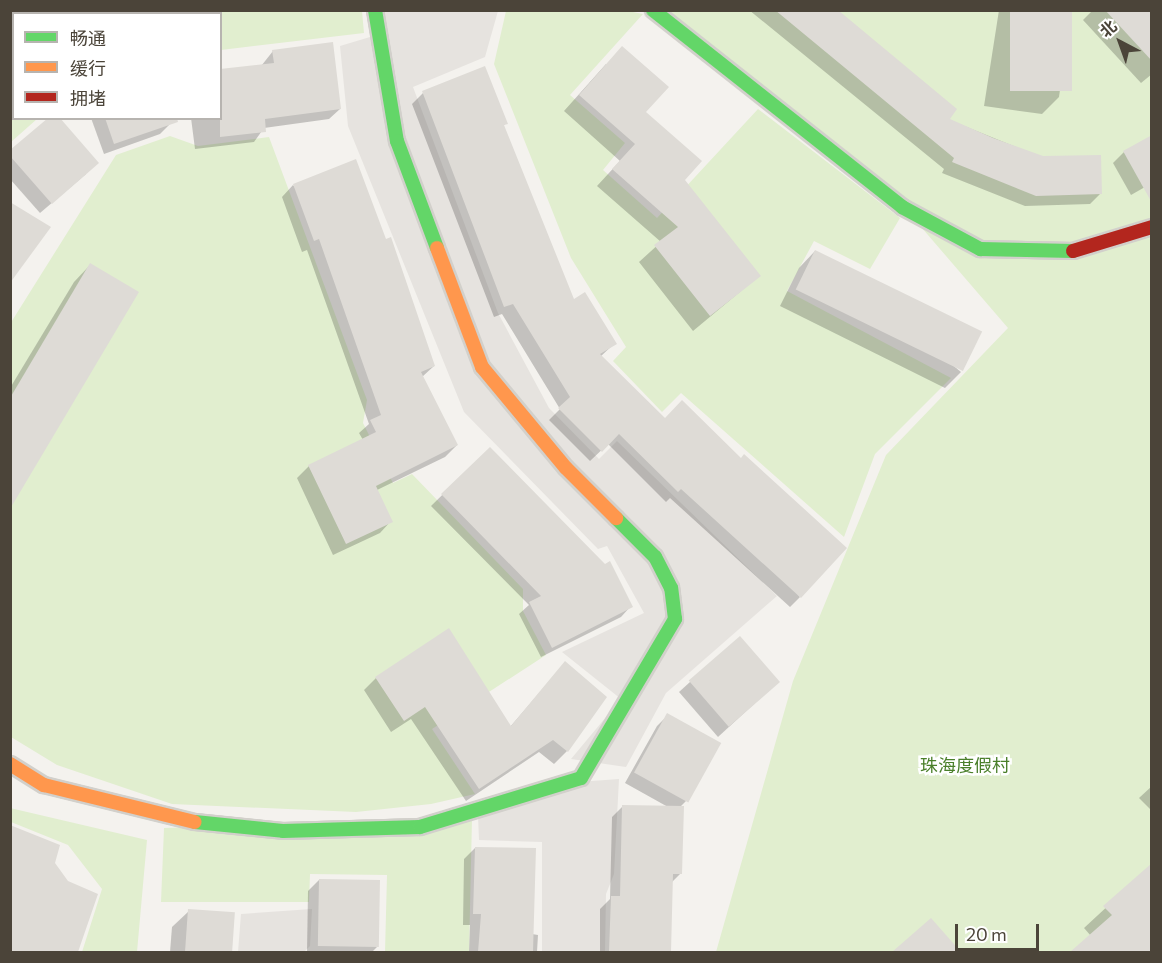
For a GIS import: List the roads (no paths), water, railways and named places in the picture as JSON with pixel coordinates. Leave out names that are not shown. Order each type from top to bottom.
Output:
[{"type":"street","points":[[146,12],[163,10]]},
{"type":"street","points":[[10,764],[44,785],[187,821],[283,831],[420,827],[581,777],[675,619],[671,588],[655,557],[566,468],[482,367],[397,141],[375,10]]},
{"type":"street","points":[[652,10],[902,207],[980,249],[1079,251],[1152,227]]},
{"type":"park label","name":"珠海度假村","points":[[965,765]]}]
